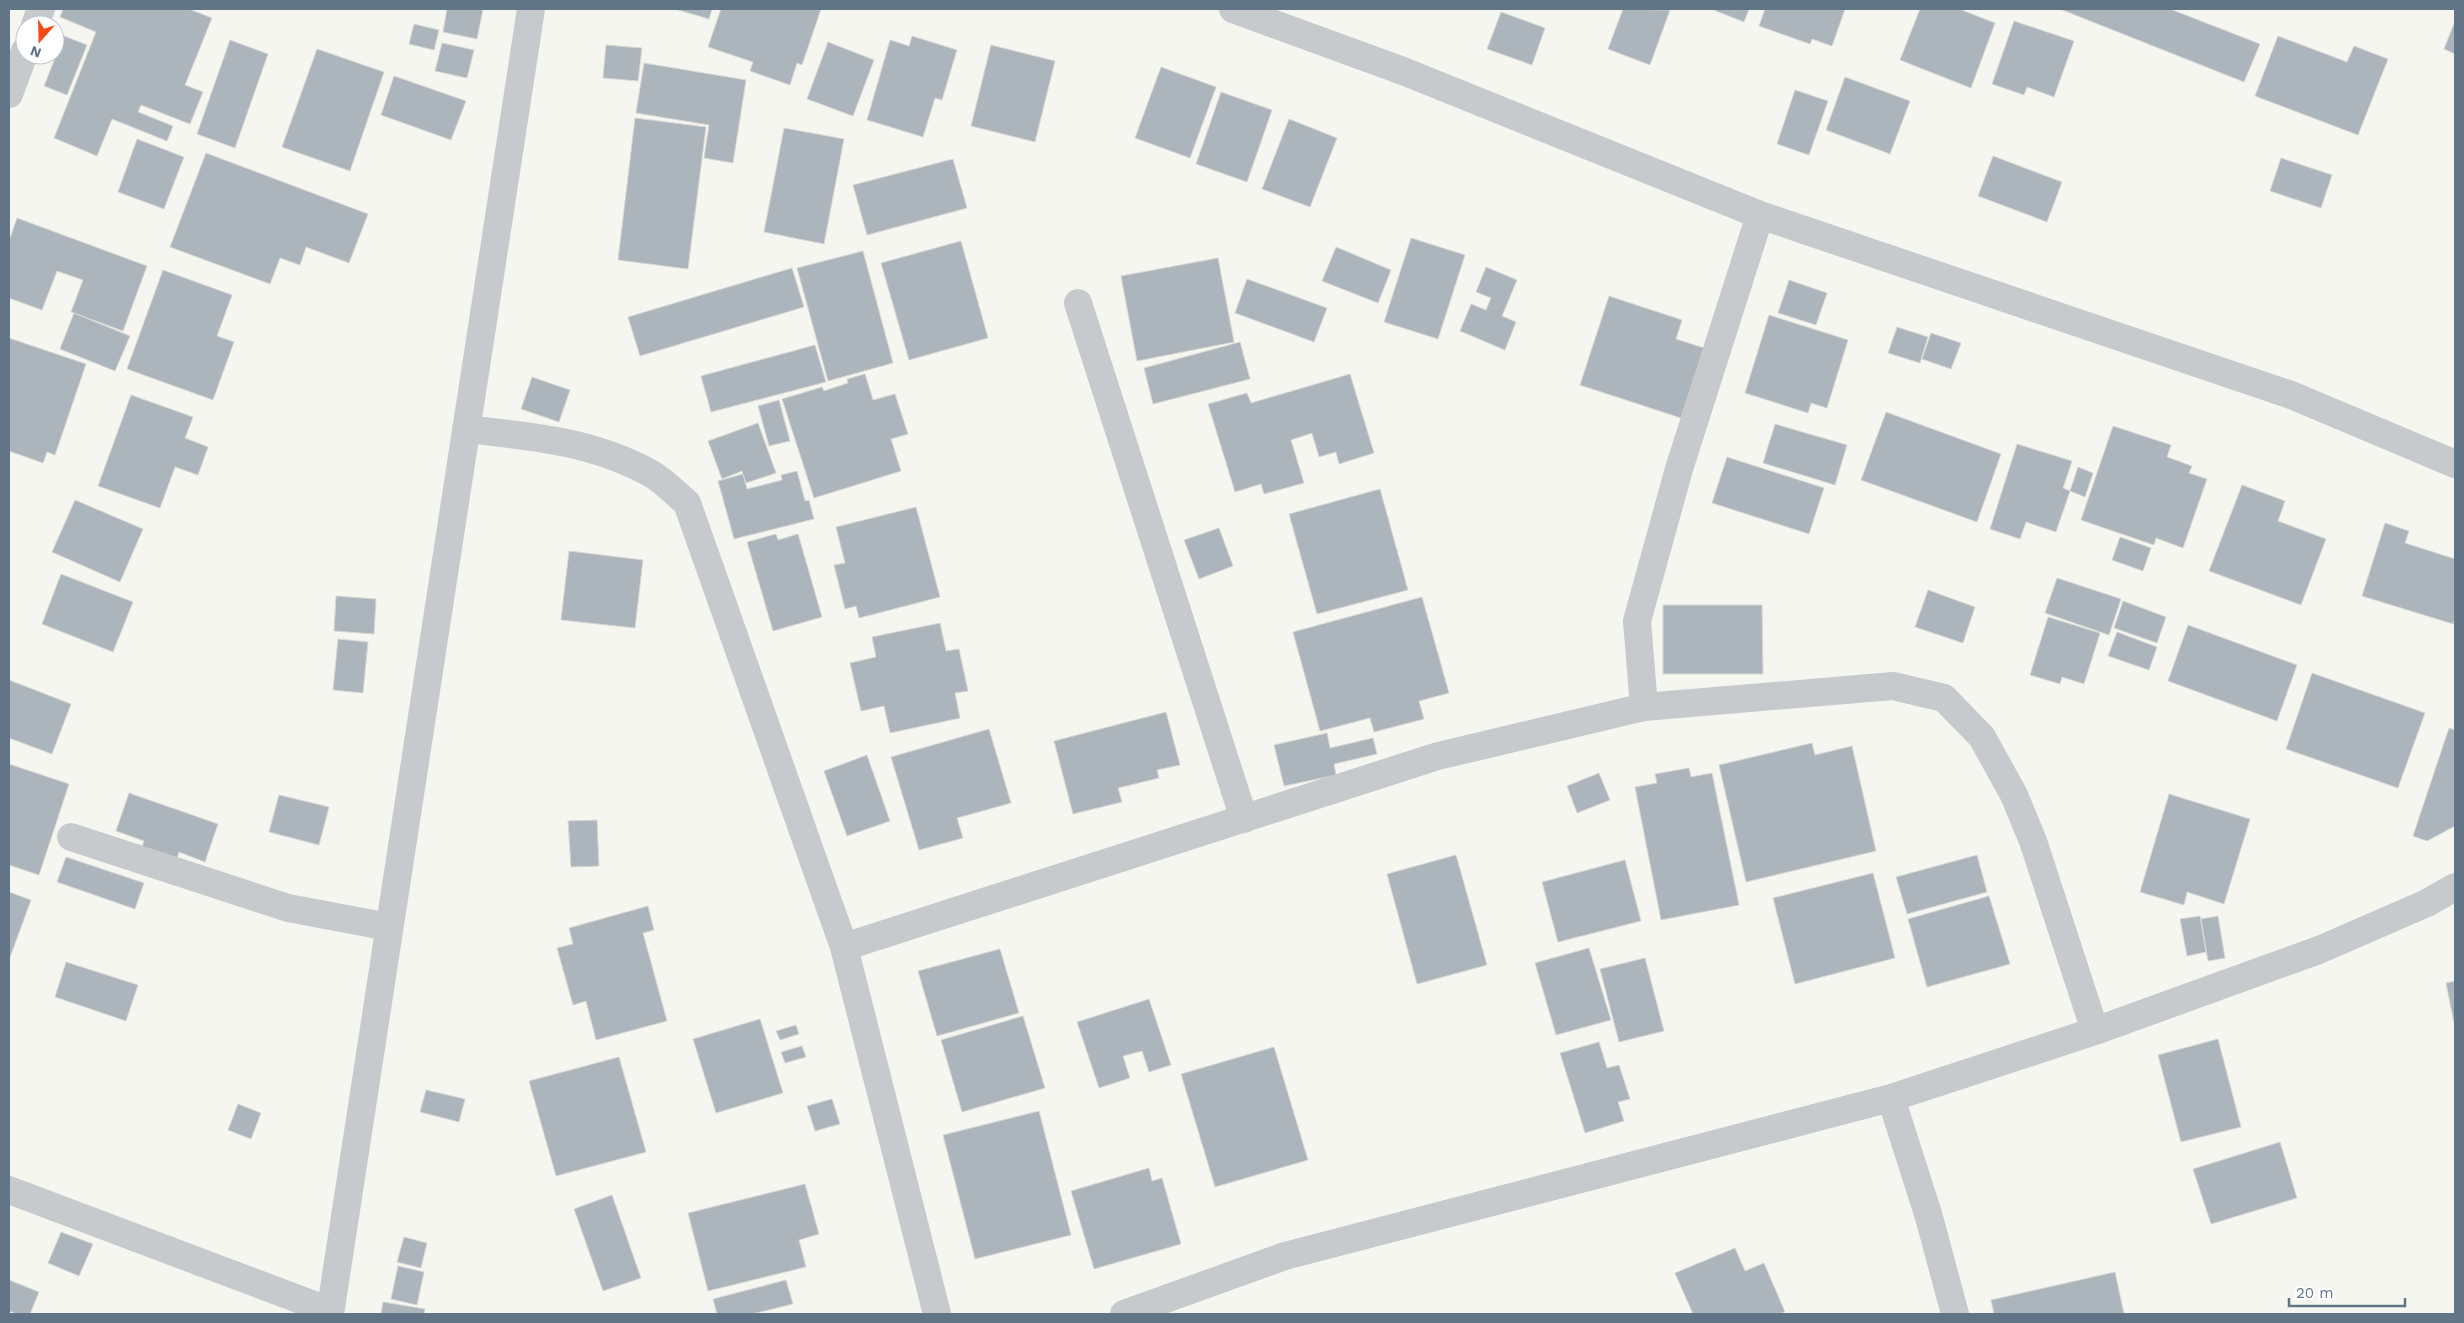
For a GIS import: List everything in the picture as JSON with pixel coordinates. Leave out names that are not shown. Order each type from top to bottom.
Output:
[{"type":"street","points":[[9,1190],[330,1313],[531,9]]},
{"type":"street","points":[[1233,9],[1403,71],[1760,215],[2291,395],[2455,464]]},
{"type":"street","points":[[9,94],[20,65]]},
{"type":"street","points":[[1644,708],[1637,621],[1679,469],[1760,215]]},
{"type":"street","points":[[1078,303],[1244,819]]},
{"type":"street","points":[[466,429],[544,438],[600,450],[650,472],[687,503],[844,947],[937,1314]]},
{"type":"street","points":[[844,947],[1438,756],[1644,708],[1893,686],[1944,698],[1982,737],[2014,795],[2033,841],[2095,1030]]},
{"type":"street","points":[[71,837],[288,908],[389,927]]},
{"type":"street","points":[[1124,1314],[1285,1256],[1891,1098],[2095,1030],[2319,950],[2427,903],[2455,887]]},
{"type":"street","points":[[1891,1098],[1929,1217],[1954,1314]]},
{"type":"building","points":[[63,9],[189,9],[212,18],[185,85],[203,92],[190,124],[141,105],[138,112],[173,126],[167,141],[112,119],[97,156],[54,138],[96,32],[65,19],[65,15],[61,15]]},
{"type":"building","points":[[447,9],[483,9],[477,39],[443,32]]},
{"type":"building","points":[[675,9],[712,9],[709,19]]},
{"type":"building","points":[[721,9],[821,9],[802,65],[797,63],[790,85],[750,71],[753,62],[708,47]]},
{"type":"building","points":[[1623,9],[1670,10],[1650,65],[1608,49]]},
{"type":"building","points":[[1711,9],[1749,9],[1744,22]]},
{"type":"building","points":[[1765,9],[1845,9],[1832,46],[1812,39],[1810,44],[1759,26]]},
{"type":"building","points":[[1920,9],[1959,9],[1995,23],[1971,88],[1900,60]]},
{"type":"building","points":[[2060,9],[2170,9],[2260,44],[2244,82]]},
{"type":"building","points":[[1501,12],[1545,28],[1532,65],[1487,49]]},
{"type":"building","points":[[2014,21],[2074,41],[2054,97],[2027,87],[2024,95],[1992,84]]},
{"type":"building","points":[[2455,21],[2455,54],[2444,49]]},
{"type":"building","points":[[414,24],[439,30],[434,50],[409,44]]},
{"type":"building","points":[[65,36],[87,45],[67,95],[44,86],[52,65],[65,65]]},
{"type":"building","points":[[912,36],[957,50],[942,100],[935,98],[923,137],[867,120],[890,40],[909,46]]},
{"type":"building","points":[[2278,36],[2347,62],[2354,46],[2388,59],[2358,135],[2255,96]]},
{"type":"building","points":[[230,40],[268,54],[235,148],[197,134]]},
{"type":"building","points":[[828,42],[874,60],[853,116],[807,99]]},
{"type":"building","points":[[442,43],[474,50],[467,78],[435,71]]},
{"type":"building","points":[[606,45],[642,48],[638,81],[603,78]]},
{"type":"building","points":[[991,45],[1055,61],[1035,142],[971,126]]},
{"type":"building","points":[[317,49],[384,72],[350,171],[282,147]]},
{"type":"building","points":[[644,63],[746,80],[733,163],[704,158],[709,125],[636,113]]},
{"type":"building","points":[[1161,67],[1216,87],[1190,158],[1135,138]]},
{"type":"building","points":[[394,76],[466,101],[451,140],[381,115]]},
{"type":"building","points":[[1845,77],[1910,101],[1890,154],[1826,130]]},
{"type":"building","points":[[1795,90],[1828,101],[1809,155],[1777,144]]},
{"type":"building","points":[[1221,92],[1272,110],[1247,182],[1196,164]]},
{"type":"building","points":[[635,118],[706,127],[688,269],[618,260]]},
{"type":"building","points":[[1289,119],[1337,138],[1310,207],[1262,189]]},
{"type":"building","points":[[784,128],[844,139],[824,244],[764,232]]},
{"type":"building","points":[[137,139],[184,157],[164,209],[118,192]]},
{"type":"building","points":[[206,153],[368,214],[349,263],[306,247],[300,265],[280,258],[270,284],[170,247]]},
{"type":"building","points":[[1993,156],[2062,182],[2047,222],[1978,196]]},
{"type":"building","points":[[2281,158],[2332,175],[2321,208],[2270,191]]},
{"type":"building","points":[[953,159],[967,208],[867,235],[853,185]]},
{"type":"building","points":[[17,218],[147,266],[123,331],[71,312],[83,280],[57,271],[42,310],[9,298],[9,241]]},
{"type":"building","points":[[1411,238],[1465,255],[1438,339],[1384,322]]},
{"type":"building","points":[[961,241],[988,338],[909,360],[881,263]]},
{"type":"building","points":[[1336,247],[1391,270],[1378,303],[1322,281]]},
{"type":"building","points":[[863,251],[893,363],[828,381],[797,268]]},
{"type":"building","points":[[1218,258],[1234,342],[1137,361],[1121,276]]},
{"type":"building","points":[[1486,267],[1517,280],[1502,316],[1516,322],[1505,350],[1460,331],[1471,304],[1486,310],[1491,298],[1476,292]]},
{"type":"building","points":[[792,268],[804,307],[640,356],[628,317]]},
{"type":"building","points":[[163,270],[232,295],[217,336],[234,342],[213,400],[127,369]]},
{"type":"building","points":[[1247,279],[1327,308],[1314,342],[1235,313]]},
{"type":"building","points":[[1789,280],[1827,293],[1816,325],[1778,313]]},
{"type":"building","points":[[1609,296],[1682,320],[1676,339],[1704,348],[1681,418],[1580,385]]},
{"type":"building","points":[[74,313],[130,336],[115,371],[60,349]]},
{"type":"building","points":[[1769,315],[1848,340],[1827,408],[1811,403],[1808,413],[1745,393]]},
{"type":"building","points":[[1897,327],[1928,337],[1920,363],[1888,353]]},
{"type":"building","points":[[1931,333],[1961,343],[1951,369],[1922,359]]},
{"type":"building","points":[[9,338],[86,364],[55,455],[47,452],[43,463],[9,451]]},
{"type":"building","points":[[1240,342],[1250,379],[1153,404],[1144,368]]},
{"type":"building","points":[[815,345],[826,382],[711,412],[701,376]]},
{"type":"building","points":[[865,374],[873,400],[895,394],[908,434],[891,439],[901,471],[814,498],[782,399],[822,387],[824,391],[848,383],[847,379]]},
{"type":"building","points":[[1350,374],[1374,453],[1339,464],[1336,452],[1319,457],[1312,433],[1291,440],[1304,483],[1264,494],[1261,484],[1235,492],[1208,404],[1247,393],[1251,403]]},
{"type":"building","points":[[532,377],[570,390],[559,422],[521,409]]},
{"type":"building","points":[[131,395],[193,417],[185,438],[208,447],[198,475],[175,467],[160,508],[98,486]]},
{"type":"building","points":[[779,400],[790,441],[769,446],[758,406]]},
{"type":"building","points":[[1886,412],[2001,454],[1977,522],[1861,480]]},
{"type":"building","points":[[758,423],[776,473],[746,483],[742,471],[722,479],[708,441]]},
{"type":"building","points":[[1775,424],[1847,445],[1835,485],[1763,463]]},
{"type":"building","points":[[2113,426],[2171,445],[2167,457],[2192,466],[2189,473],[2207,479],[2183,548],[2156,538],[2154,545],[2081,520]]},
{"type":"building","points":[[2017,444],[2072,461],[2063,488],[2070,491],[2056,532],[2026,522],[2020,539],[1990,529]]},
{"type":"building","points":[[1727,457],[1824,488],[1809,534],[1712,503]]},
{"type":"building","points":[[2078,467],[2093,473],[2085,497],[2070,491]]},
{"type":"building","points":[[797,471],[805,501],[809,500],[814,519],[734,539],[718,481],[743,474],[747,489],[782,480],[781,475]]},
{"type":"building","points":[[2242,485],[2285,501],[2278,521],[2326,539],[2301,605],[2209,571]]},
{"type":"building","points":[[1380,489],[1408,590],[1317,614],[1289,514]]},
{"type":"building","points":[[75,500],[143,529],[120,582],[52,552]]},
{"type":"building","points":[[916,507],[940,597],[859,618],[856,606],[845,609],[834,565],[845,563],[836,527]]},
{"type":"building","points":[[2385,523],[2409,531],[2405,543],[2455,559],[2455,618],[2453,624],[2362,596]]},
{"type":"building","points":[[1219,528],[1233,566],[1199,579],[1184,540]]},
{"type":"building","points":[[776,534],[778,540],[798,534],[822,617],[773,631],[747,542]]},
{"type":"building","points":[[2120,537],[2151,548],[2143,571],[2112,560]]},
{"type":"building","points":[[569,551],[643,560],[635,628],[561,620]]},
{"type":"building","points":[[61,574],[133,602],[113,652],[42,624]]},
{"type":"building","points":[[2057,578],[2121,599],[2109,635],[2045,613]]},
{"type":"building","points":[[1928,590],[1975,607],[1963,643],[1915,627]]},
{"type":"building","points":[[336,596],[376,599],[374,634],[334,631]]},
{"type":"building","points":[[1422,597],[1449,693],[1419,701],[1424,719],[1374,732],[1370,718],[1320,731],[1293,632]]},
{"type":"building","points":[[2123,601],[2166,617],[2157,643],[2114,628]]},
{"type":"building","points":[[1663,605],[1762,605],[1763,674],[1663,674]]},
{"type":"building","points":[[2048,617],[2100,633],[2084,684],[2062,677],[2060,684],[2030,675]]},
{"type":"building","points":[[940,623],[946,651],[959,649],[968,691],[955,693],[960,718],[890,733],[884,706],[861,711],[850,663],[876,657],[872,637]]},
{"type":"building","points":[[2188,625],[2297,665],[2277,721],[2168,681]]},
{"type":"building","points":[[2117,632],[2157,647],[2149,670],[2108,656]]},
{"type":"building","points":[[338,639],[368,642],[363,693],[333,690]]},
{"type":"building","points":[[2312,673],[2425,713],[2398,788],[2286,749]]},
{"type":"building","points":[[9,680],[71,704],[52,754],[9,738]]},
{"type":"building","points":[[1166,712],[1180,765],[1157,770],[1159,778],[1118,788],[1122,802],[1073,814],[1054,741]]},
{"type":"building","points":[[2449,728],[2455,730],[2455,826],[2427,841],[2413,836]]},
{"type":"building","points":[[989,729],[1011,803],[957,818],[963,838],[919,850],[891,757]]},
{"type":"building","points":[[1327,733],[1330,748],[1373,738],[1377,754],[1334,764],[1336,775],[1284,786],[1274,745]]},
{"type":"building","points":[[1812,743],[1815,755],[1852,746],[1876,851],[1746,882],[1719,765]]},
{"type":"building","points":[[867,755],[890,821],[847,836],[824,771]]},
{"type":"building","points":[[9,764],[69,784],[39,875],[9,865]]},
{"type":"building","points":[[1689,768],[1691,777],[1712,773],[1739,905],[1661,920],[1635,787],[1657,783],[1655,774]]},
{"type":"building","points":[[1599,773],[1610,800],[1577,813],[1567,786]]},
{"type":"building","points":[[129,793],[218,824],[205,862],[179,852],[175,865],[140,853],[144,841],[116,831]]},
{"type":"building","points":[[2169,794],[2250,819],[2224,904],[2187,892],[2184,905],[2140,892]]},
{"type":"building","points":[[279,795],[329,807],[319,845],[269,832]]},
{"type":"building","points":[[597,820],[599,866],[571,867],[568,821]]},
{"type":"building","points":[[1456,855],[1487,965],[1417,984],[1387,874]]},
{"type":"building","points":[[1977,855],[1987,892],[1907,914],[1896,877]]},
{"type":"building","points":[[66,857],[144,883],[135,909],[57,882]]},
{"type":"building","points":[[1625,860],[1641,921],[1558,942],[1542,882]]},
{"type":"building","points":[[1873,873],[1895,958],[1795,984],[1773,898]]},
{"type":"building","points":[[9,892],[31,900],[9,960]]},
{"type":"building","points":[[1989,896],[2010,964],[1927,987],[1908,919]]},
{"type":"building","points":[[648,906],[654,930],[643,933],[667,1021],[596,1040],[586,1001],[573,1005],[557,948],[573,944],[569,928]]},
{"type":"building","points":[[2200,916],[2206,952],[2187,956],[2180,919]]},
{"type":"building","points":[[2218,916],[2225,958],[2208,961],[2201,919]]},
{"type":"building","points":[[1589,948],[1611,1020],[1556,1035],[1535,963]]},
{"type":"building","points":[[1000,949],[1019,1013],[937,1036],[918,971]]},
{"type":"building","points":[[1645,958],[1664,1031],[1619,1042],[1600,969]]},
{"type":"building","points":[[66,962],[138,985],[126,1021],[55,997]]},
{"type":"building","points":[[2455,981],[2455,1028],[2446,983]]},
{"type":"building","points":[[1149,999],[1171,1065],[1149,1072],[1142,1051],[1123,1056],[1130,1078],[1099,1088],[1077,1022]]},
{"type":"building","points":[[1023,1016],[1045,1088],[962,1112],[941,1040]]},
{"type":"building","points":[[760,1019],[783,1093],[716,1113],[693,1039]]},
{"type":"building","points":[[796,1025],[799,1034],[780,1040],[776,1031]]},
{"type":"building","points":[[2218,1039],[2241,1127],[2181,1142],[2158,1055]]},
{"type":"building","points":[[1599,1042],[1607,1068],[1619,1065],[1630,1099],[1618,1102],[1624,1121],[1585,1133],[1560,1053]]},
{"type":"building","points":[[802,1046],[806,1057],[785,1063],[781,1052]]},
{"type":"building","points":[[1274,1047],[1308,1160],[1215,1187],[1181,1074]]},
{"type":"building","points":[[619,1057],[646,1152],[556,1176],[529,1081]]},
{"type":"building","points":[[426,1090],[465,1099],[459,1122],[420,1112]]},
{"type":"building","points":[[832,1099],[840,1124],[815,1131],[807,1106]]},
{"type":"building","points":[[238,1104],[261,1113],[251,1139],[228,1130]]},
{"type":"building","points":[[1039,1111],[1071,1235],[975,1259],[943,1135]]},
{"type":"building","points":[[2280,1142],[2297,1198],[2211,1224],[2193,1169]]},
{"type":"building","points":[[1149,1168],[1152,1181],[1162,1178],[1181,1244],[1094,1269],[1071,1191]]},
{"type":"building","points":[[805,1184],[819,1234],[799,1240],[806,1267],[708,1291],[688,1213]]},
{"type":"building","points":[[612,1195],[641,1278],[603,1291],[574,1209]]},
{"type":"building","points":[[61,1232],[93,1244],[79,1276],[48,1263]]},
{"type":"building","points":[[404,1237],[427,1243],[421,1268],[397,1262]]},
{"type":"building","points":[[1735,1248],[1745,1271],[1764,1263],[1785,1312],[1778,1314],[1693,1314],[1675,1273]]},
{"type":"building","points":[[398,1266],[424,1272],[417,1305],[391,1299]]},
{"type":"building","points":[[2115,1272],[2124,1314],[1994,1314],[1991,1300]]},
{"type":"building","points":[[9,1280],[39,1292],[30,1314],[17,1314],[9,1311]]},
{"type":"building","points":[[786,1280],[793,1304],[752,1314],[717,1314],[713,1299]]},
{"type":"building","points":[[383,1302],[425,1309],[424,1314],[381,1314]]}]
